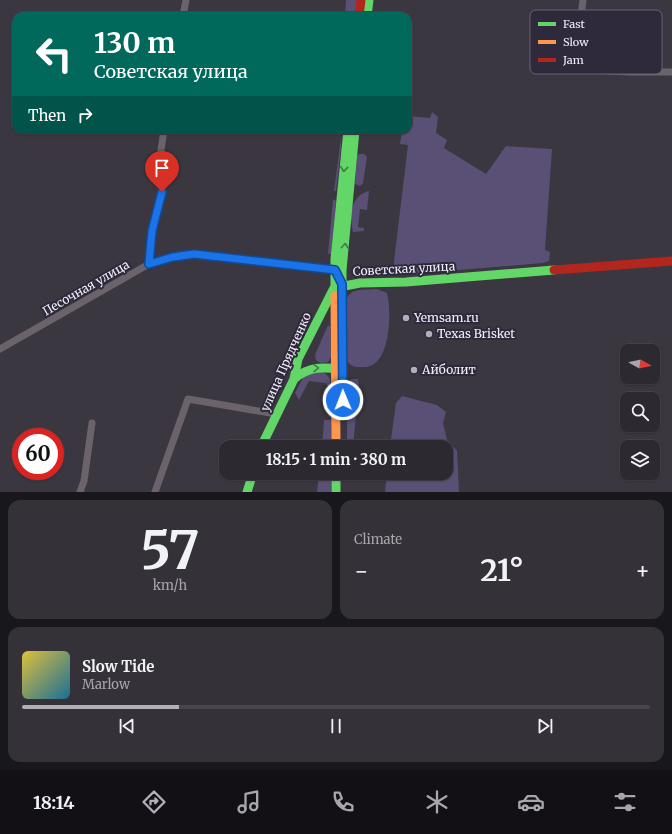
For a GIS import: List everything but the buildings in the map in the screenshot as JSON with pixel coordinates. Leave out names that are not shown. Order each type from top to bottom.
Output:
[{"type":"main road","points":[[360,12],[361,0]]},
{"type":"main road","points":[[368,12],[369,0]]},
{"type":"main road","name":"улица Прядченко","points":[[338,286],[335,270],[348,134]]},
{"type":"main road","name":"улица Прядченко","points":[[264,440],[294,379],[298,359],[338,286],[355,134]]},
{"type":"main road","name":"Советская улица","points":[[338,286],[392,284],[529,271],[672,262]]},
{"type":"main road","points":[[338,286],[339,369],[343,440]]},
{"type":"main road","points":[[294,379],[302,370],[311,367],[339,369]]},
{"type":"main road","points":[[336,440],[339,369]]},
{"type":"main road","points":[[247,492],[251,480]]},
{"type":"main road","points":[[336,480],[336,492]]},
{"type":"main road","points":[[344,480],[344,492]]},
{"type":"street","points":[[184,12],[186,0]]},
{"type":"street","points":[[583,10],[584,0]]},
{"type":"street","name":"Песочная улица","points":[[0,349],[149,264],[152,231],[162,192],[164,134]]},
{"type":"street","name":"Советская улица","points":[[149,264],[173,257],[194,254],[335,270]]},
{"type":"street","points":[[155,492],[188,399],[266,411],[276,414]]},
{"type":"street","points":[[80,492],[84,481],[92,423]]},
{"type":"shaded area","points":[[346,0],[357,0],[356,12],[345,12]]},
{"type":"shaded area","points":[[432,112],[438,117],[436,133],[447,140],[444,148],[486,174],[506,146],[552,149],[545,250],[550,252],[549,261],[543,263],[412,274],[399,272],[395,268],[394,261],[408,145],[400,144],[401,134],[412,134],[412,116],[430,118]]},
{"type":"shaded area","points":[[341,138],[336,191],[334,191]]},
{"type":"shaded area","points":[[359,154],[364,154],[367,157],[363,183],[360,186],[355,184],[357,156]]},
{"type":"shaded area","points":[[369,191],[367,210],[360,209],[358,227],[364,228],[364,231],[353,232],[351,220],[352,207],[358,197]]},
{"type":"shaded area","points":[[333,199],[336,201],[331,254],[328,254]]},
{"type":"shaded area","points":[[377,289],[387,293],[389,301],[389,325],[384,349],[379,359],[372,365],[363,367],[354,366],[347,361],[346,301],[352,292],[358,290]]},
{"type":"shaded area","points":[[328,325],[330,327],[331,357],[328,362],[320,363],[316,360],[315,355]]},
{"type":"shaded area","points":[[322,372],[329,378],[331,383],[330,388],[325,383],[309,381],[299,400],[295,393],[305,374]]},
{"type":"shaded area","points":[[351,379],[358,379],[359,383],[354,440],[347,440],[347,389]]},
{"type":"shaded area","points":[[402,396],[437,405],[446,412],[443,423],[447,440],[391,440],[396,403]]},
{"type":"shaded area","points":[[324,420],[331,420],[331,440],[323,440]]},
{"type":"shaded area","points":[[453,447],[457,451],[459,492],[385,492],[386,480],[453,480]]},
{"type":"shaded area","points":[[318,480],[331,480],[331,492],[317,492]]},
{"type":"traffic: fast","points":[[368,12],[369,0]]},
{"type":"traffic: fast","points":[[335,296],[335,259],[348,134]]},
{"type":"traffic: fast","points":[[342,321],[342,270],[355,134]]},
{"type":"traffic: fast","points":[[264,440],[294,379],[298,359],[334,288],[360,283],[406,282],[554,270]]},
{"type":"traffic: fast","points":[[294,379],[305,372],[316,368],[342,369]]},
{"type":"traffic: fast","points":[[247,492],[251,480]]},
{"type":"traffic: fast","points":[[336,480],[336,492]]},
{"type":"traffic: slow","points":[[335,296],[336,440]]},
{"type":"traffic: jam","points":[[360,12],[361,0]]},
{"type":"traffic: jam","points":[[554,270],[672,261]]},
{"type":"place","name":"Yemsam.ru","points":[[406,318]]},
{"type":"place","name":"Texas Brisket","points":[[429,334]]},
{"type":"place","name":"Айболит","points":[[414,370]]},
{"type":"route","points":[[162,192],[152,231],[149,264],[173,257],[194,254],[335,270],[342,284],[343,400]]}]
